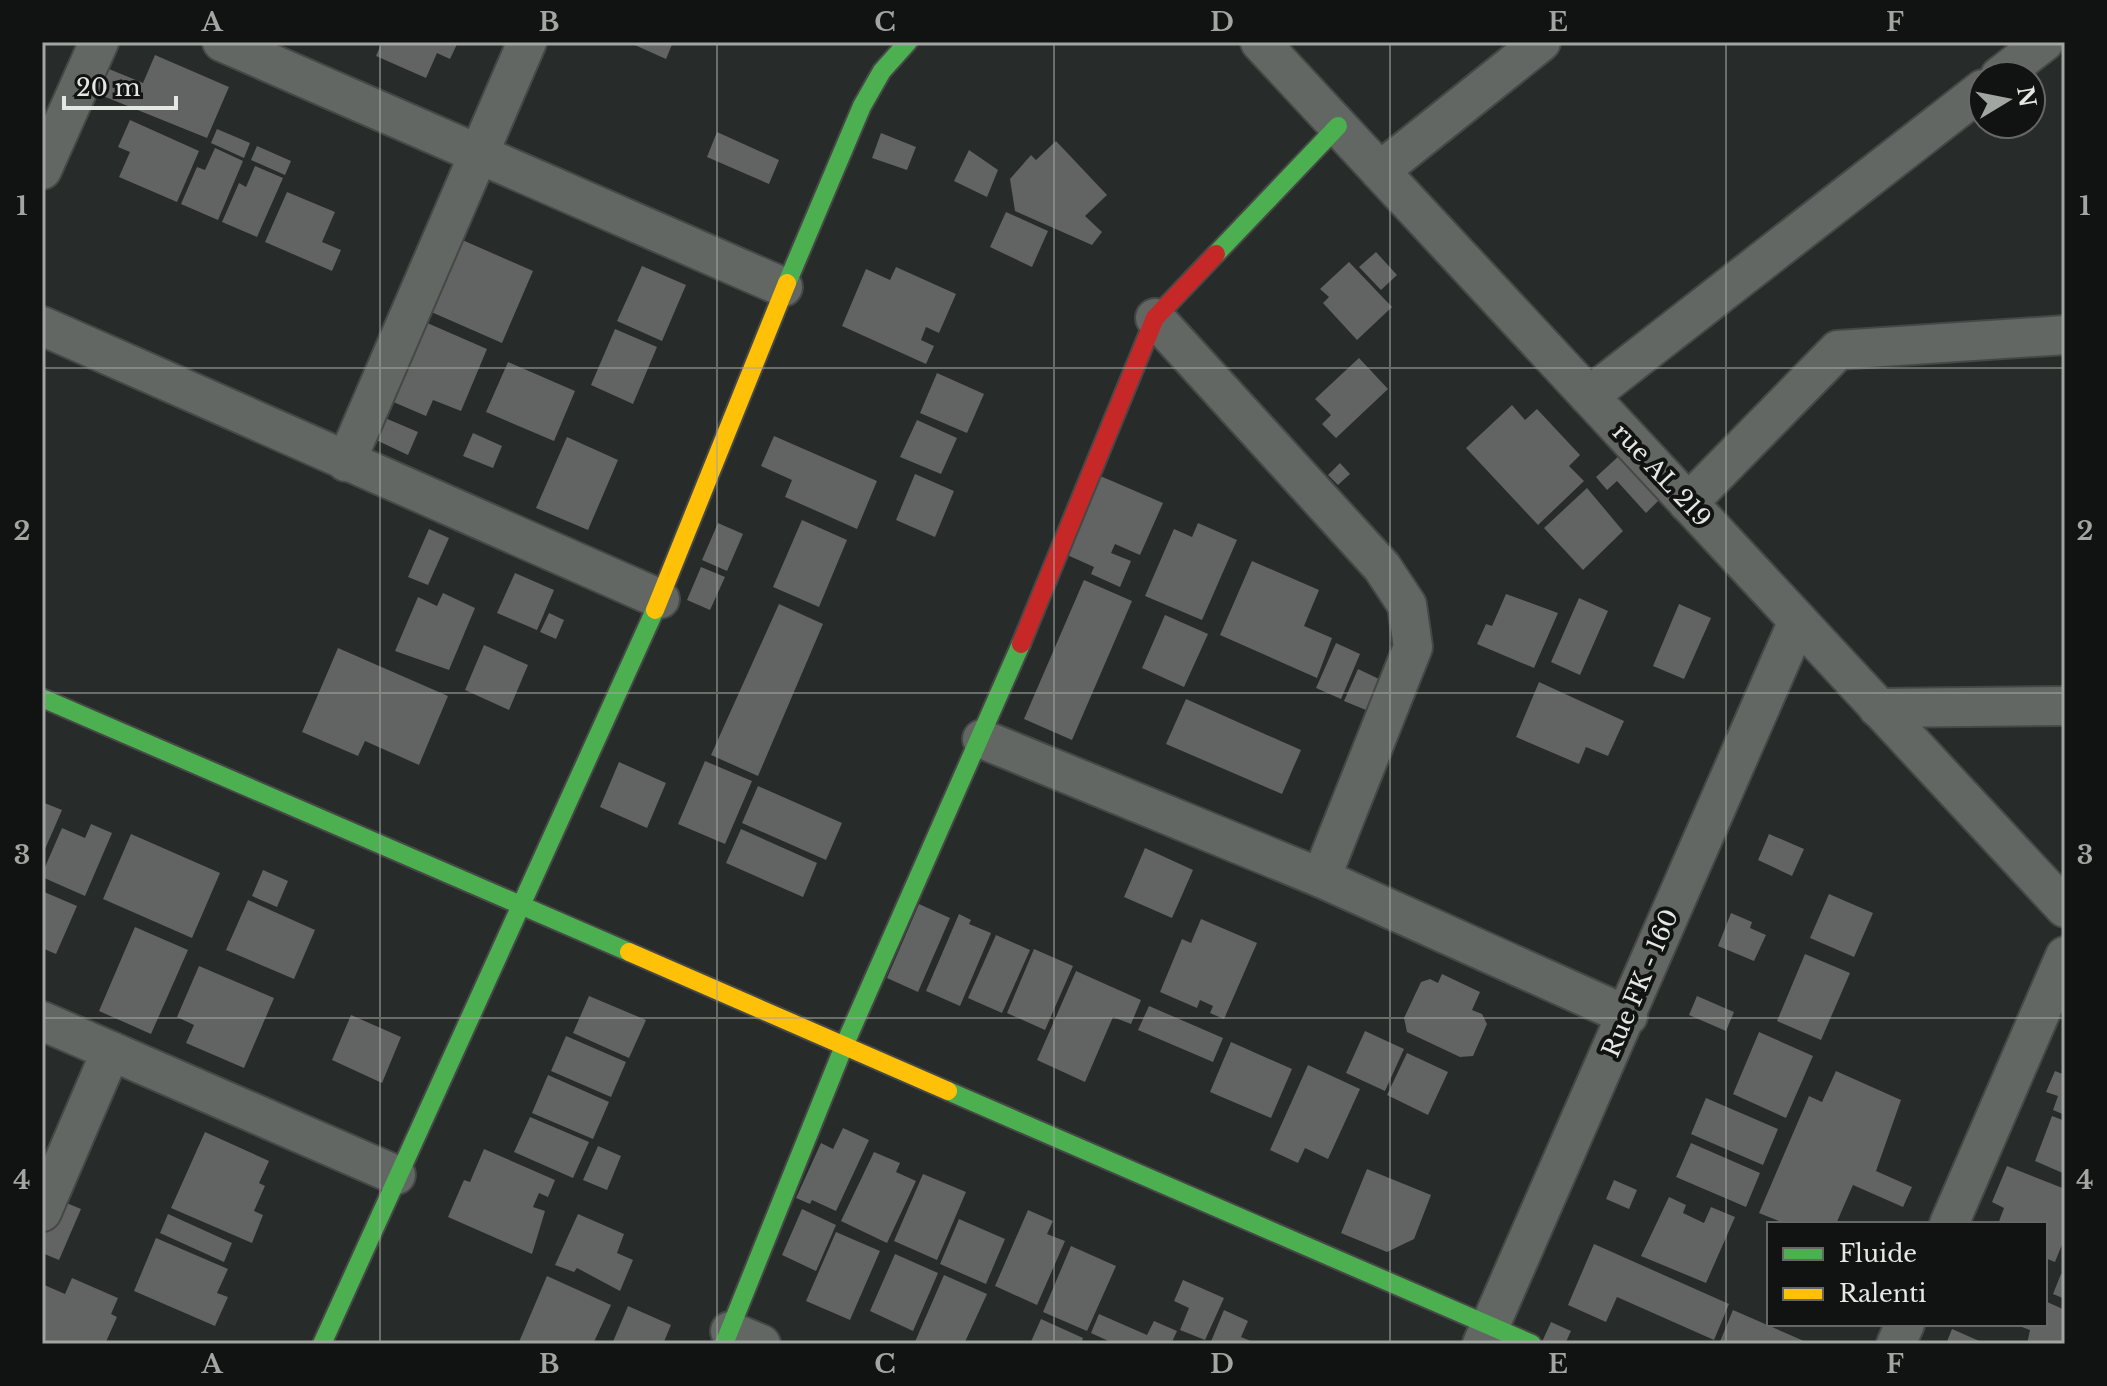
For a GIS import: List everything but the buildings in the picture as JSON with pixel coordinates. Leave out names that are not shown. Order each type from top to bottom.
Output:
[{"type":"street","points":[[42,170],[99,42]]},
{"type":"street","points":[[222,42],[479,151],[783,287]]},
{"type":"street","points":[[346,462],[527,42]]},
{"type":"street","points":[[322,1344],[396,1175],[524,907],[660,599],[783,287],[878,76],[908,42]]},
{"type":"street","name":"rue AL 219","points":[[1260,42],[2065,908]]},
{"type":"street","points":[[1380,171],[1541,42]]},
{"type":"street","points":[[2021,60],[2044,42]]},
{"type":"street","points":[[1589,396],[1967,101]]},
{"type":"street","points":[[738,1340],[844,1046],[982,739],[1155,318],[1338,126]]},
{"type":"street","points":[[1155,318],[1382,567],[1407,605],[1413,647],[1321,878]]},
{"type":"street","points":[[42,326],[660,599]]},
{"type":"street","points":[[1688,503],[1838,350],[2065,335]]},
{"type":"street","name":"Rue FK - 160","points":[[1486,1335],[1798,621]]},
{"type":"street","points":[[42,698],[844,1046],[1486,1335],[1532,1344]]},
{"type":"street","points":[[1878,708],[2065,706]]},
{"type":"street","points":[[982,739],[1321,878],[1628,1016]]},
{"type":"street","points":[[1950,1222],[2065,956]]},
{"type":"street","points":[[42,1021],[396,1175]]},
{"type":"street","points":[[42,1212],[111,1051]]},
{"type":"traffic: fast","points":[[787,283],[862,106],[882,71],[908,42]]},
{"type":"traffic: fast","points":[[1216,254],[1338,126]]},
{"type":"traffic: fast","points":[[322,1344],[655,610]]},
{"type":"traffic: fast","points":[[724,1344],[844,1046],[1021,644]]},
{"type":"traffic: fast","points":[[42,698],[629,952]]},
{"type":"traffic: fast","points":[[948,1091],[1532,1344]]},
{"type":"traffic: slow","points":[[655,610],[787,283]]},
{"type":"traffic: slow","points":[[629,952],[948,1091]]},
{"type":"traffic: jam","points":[[1021,644],[1155,318],[1216,254]]}]
